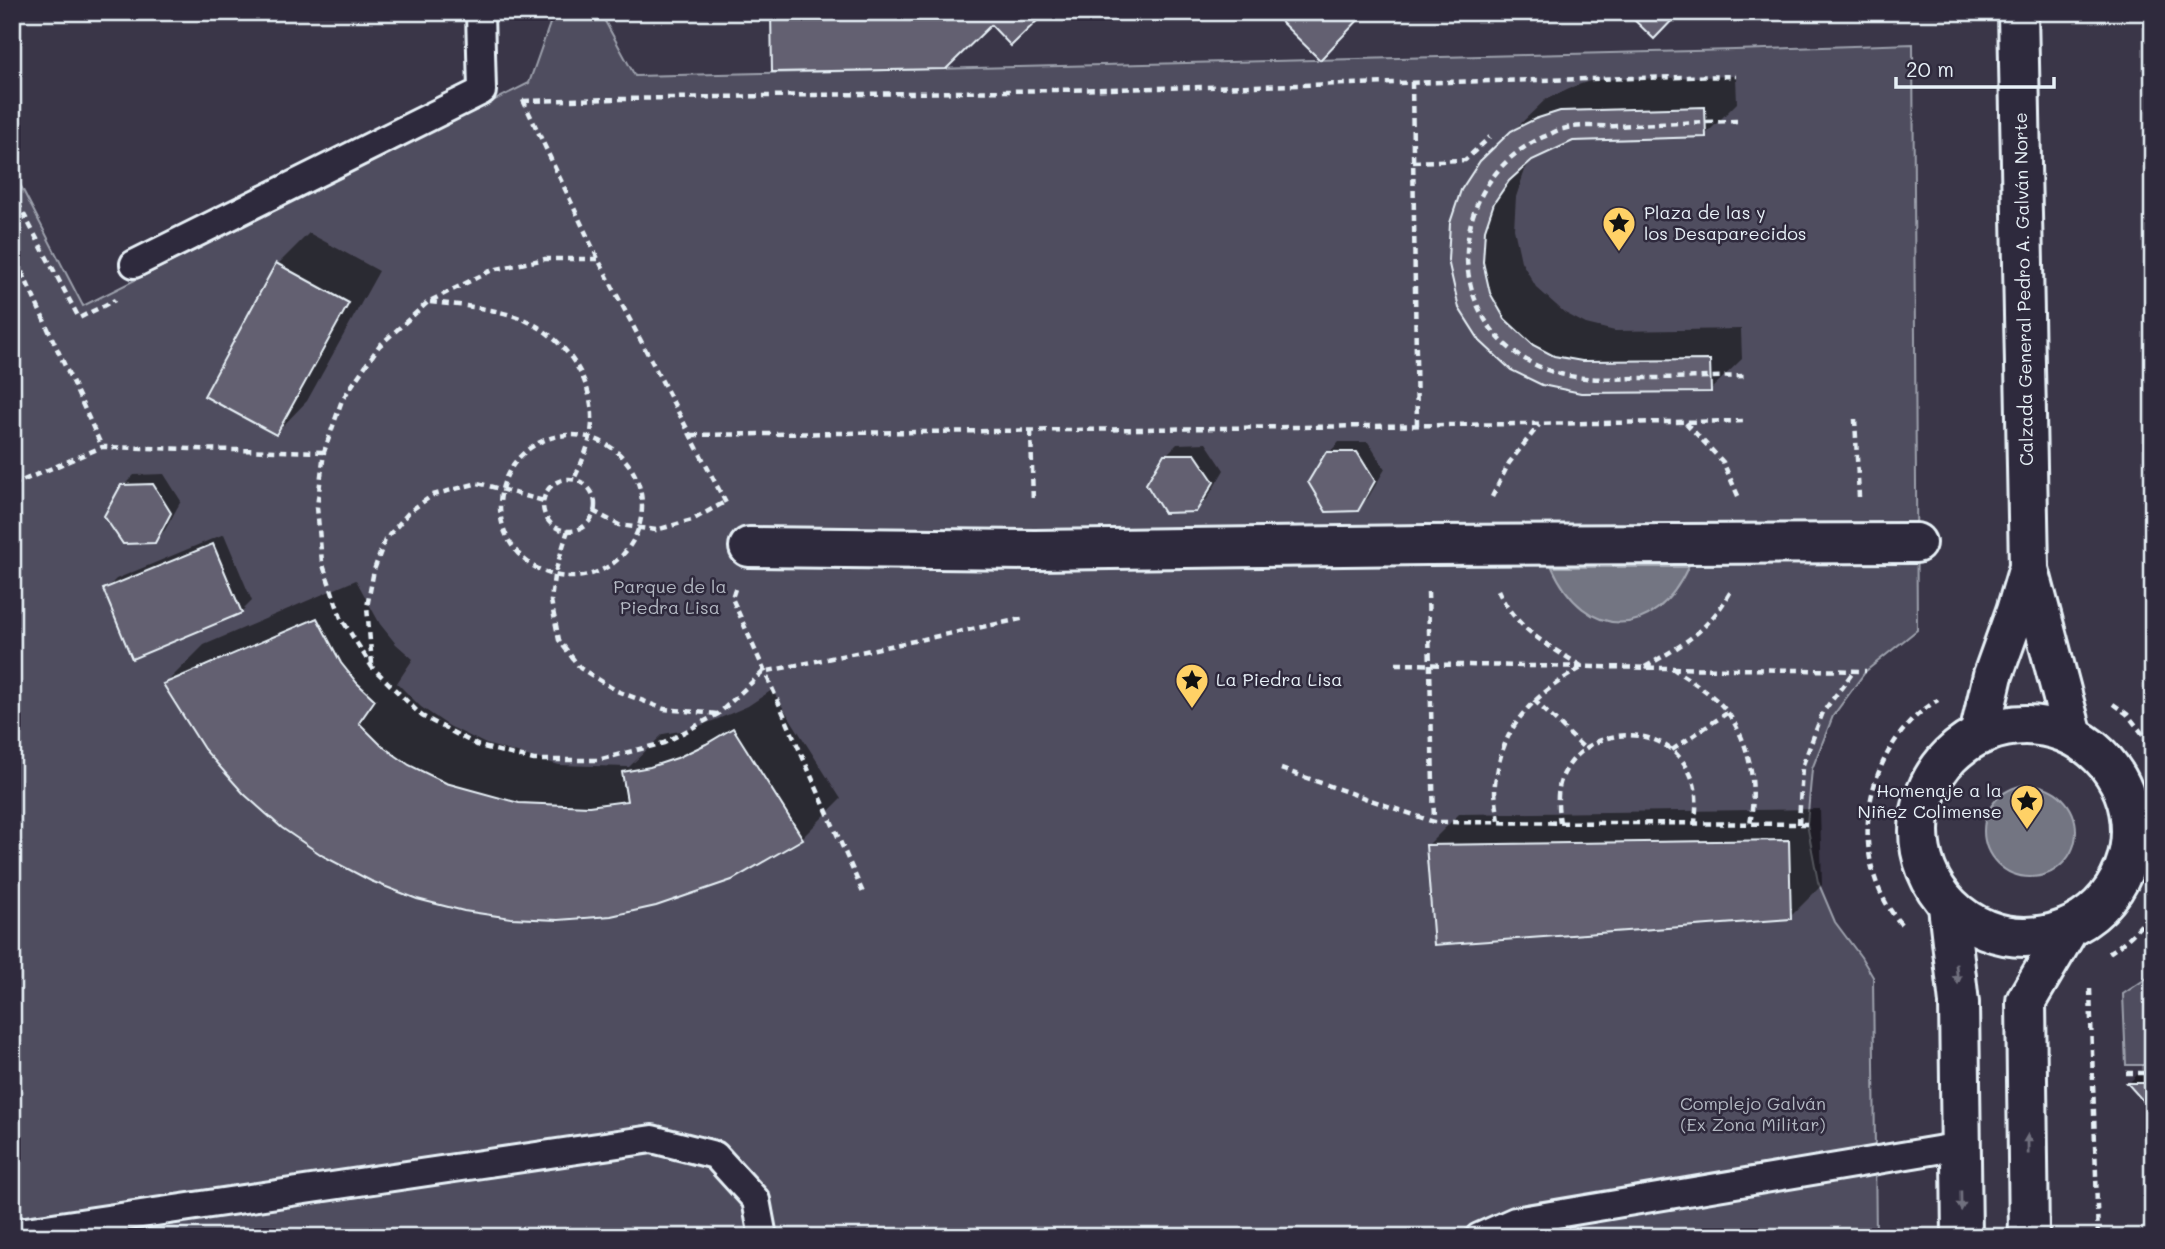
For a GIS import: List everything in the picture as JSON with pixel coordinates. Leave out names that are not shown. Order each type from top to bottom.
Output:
[{"type":"main road","name":"Calzada General Pedro A. Galván Norte","points":[[2018,12],[2029,567],[2073,736]]},
{"type":"main road","points":[[749,547],[1035,550],[1916,543]]},
{"type":"main road","name":"Calzada General Pedro A. Galván Norte","points":[[1980,731],[1993,675],[2029,567]]},
{"type":"main road","points":[[2012,726],[2044,726],[2073,736],[2098,754],[2117,777],[2142,833],[2114,890],[2095,912],[2069,928],[2038,937],[2005,937],[1974,926],[1948,906],[1929,878],[1919,845],[1920,811],[1932,779],[1954,752],[1980,731],[2012,726]]},
{"type":"main road","points":[[1948,906],[1959,1003],[1962,1237]]},
{"type":"main road","points":[[2029,1237],[2026,1001],[2069,928]]},
{"type":"lane","points":[[134,264],[482,91],[481,12]]},
{"type":"lane","points":[[12,1233],[652,1139],[715,1155],[755,1200],[764,1237]]},
{"type":"lane","points":[[1479,1237],[1515,1221],[1961,1146]]},
{"type":"path","points":[[482,91],[508,93],[524,100],[1736,76]]},
{"type":"path","points":[[1412,82],[1417,426]]},
{"type":"path","points":[[524,100],[598,259],[749,547],[732,598],[864,895]]},
{"type":"path","points":[[1737,121],[1563,128],[1523,147],[1493,174],[1478,200],[1468,228],[1466,262],[1476,302],[1493,332],[1522,358],[1550,371],[1585,379],[1745,376]]},
{"type":"path","points":[[1413,162],[1465,160],[1490,137]]},
{"type":"path","points":[[12,250],[102,447]]},
{"type":"path","points":[[598,259],[545,259],[492,270],[428,302],[379,346],[342,401],[324,452],[317,507],[322,562],[341,618],[372,667],[422,716],[479,746],[534,760],[598,760],[664,743],[718,714],[763,672],[1026,618]]},
{"type":"path","points":[[428,302],[469,306],[522,319],[555,338],[575,363],[587,390],[592,423],[586,454],[574,480]]},
{"type":"path","points":[[1855,419],[1860,543]]},
{"type":"path","points":[[692,435],[1747,421]]},
{"type":"path","points":[[1031,431],[1035,550]]},
{"type":"path","points":[[576,435],[600,440],[620,454],[635,474],[642,498],[639,527],[632,543],[617,560],[598,572],[576,577],[554,576],[533,566],[516,552],[505,533],[499,511],[501,489],[511,466],[529,448],[551,437],[576,435]]},
{"type":"path","points":[[12,485],[102,447],[324,452]]},
{"type":"path","points":[[574,480],[589,489],[595,504],[584,525],[568,530],[558,529],[546,517],[544,500],[546,492],[559,481],[574,480]]},
{"type":"path","points":[[372,667],[367,607],[374,570],[385,540],[410,511],[433,495],[478,483],[544,500]]},
{"type":"path","points":[[593,511],[620,526],[656,530],[692,520],[725,502]]},
{"type":"path","points":[[568,530],[554,576],[551,601],[559,640],[580,668],[617,691],[664,709],[718,714]]},
{"type":"path","points":[[1426,545],[1434,822]]},
{"type":"path","points":[[1396,664],[1866,671]]},
{"type":"path","points":[[1499,822],[1494,789],[1501,751],[1513,726],[1534,700],[1556,682],[1583,667]]},
{"type":"path","points":[[1672,668],[1702,688],[1727,713],[1746,749],[1754,784],[1750,824]]},
{"type":"path","points":[[1799,824],[1802,767],[1823,712],[1854,671]]},
{"type":"path","points":[[1534,700],[1585,749]]},
{"type":"path","points":[[1672,750],[1727,713]]},
{"type":"path","points":[[1560,823],[1557,802],[1561,781],[1571,763],[1585,749],[1600,740],[1634,734],[1655,739],[1672,750],[1685,764],[1693,781],[1697,801],[1695,823]]},
{"type":"path","points":[[1281,769],[1434,822],[1807,824]]},
{"type":"path","points":[[2100,959],[2122,945],[2153,908]]},
{"type":"path","points":[[2089,980],[2098,1237]]},
{"type":"path","points":[[2126,1073],[2153,1073]]},
{"type":"green space","name":"Parque de la Piedra Lisa","points":[[554,12],[600,12],[635,76],[1913,44],[1917,630],[1866,671],[1833,716],[1812,769],[1807,824],[1818,882],[1835,922],[1873,977],[1876,1237],[12,1237],[12,169],[83,306],[529,83]]},
{"type":"green space","points":[[2153,974],[2153,1065],[2126,1065],[2123,994]]},
{"type":"water","points":[[1552,567],[1688,567],[1674,591],[1657,609],[1639,619],[1620,622],[1601,619],[1583,609],[1566,591]]},
{"type":"water","points":[[2030,785],[2048,788],[2063,798],[2073,813],[2076,831],[2073,849],[2063,864],[2048,874],[2030,877],[2012,874],[1997,864],[1987,849],[1984,831],[1987,813],[1997,798],[2012,788]]},
{"type":"building","points":[[771,12],[1046,12],[1011,46],[991,25],[946,69],[772,72]]},
{"type":"building","points":[[1271,12],[1366,12],[1320,60]]},
{"type":"building","points":[[1626,12],[1680,12],[1654,39]]},
{"type":"building","points":[[1705,107],[1706,137],[1573,141],[1532,160],[1509,181],[1494,203],[1485,230],[1483,262],[1490,293],[1505,319],[1533,345],[1554,356],[1582,361],[1710,360],[1711,392],[1581,393],[1542,385],[1511,370],[1480,341],[1459,308],[1448,260],[1450,223],[1461,190],[1480,161],[1511,131],[1560,111]]},
{"type":"building","points":[[276,263],[349,303],[276,435],[204,396]]},
{"type":"building","points":[[1326,452],[1357,452],[1375,481],[1358,511],[1326,512],[1308,482]]},
{"type":"building","points":[[1164,454],[1195,454],[1214,482],[1196,512],[1164,513],[1146,484]]},
{"type":"building","points":[[153,484],[171,513],[155,543],[123,544],[104,516],[121,485]]},
{"type":"building","points":[[213,544],[242,613],[132,659],[103,589]]},
{"type":"building","points":[[317,618],[341,663],[375,700],[359,723],[382,746],[409,765],[446,783],[519,803],[589,806],[627,801],[622,772],[677,758],[733,728],[803,839],[732,880],[656,906],[611,916],[558,920],[511,918],[464,911],[417,899],[371,881],[323,856],[282,828],[244,794],[204,749],[163,684]]},
{"type":"building","points":[[1789,840],[1791,919],[1434,945],[1426,845]]},
{"type":"building","points":[[2127,1083],[2153,1083],[2153,1112]]},
{"type":"place","name":"Plaza de las y los Desaparecidos","points":[[1619,253]]},
{"type":"place","name":"La Piedra Lisa","points":[[1192,710]]},
{"type":"place","name":"Homenaje a la Niñez Colimense","points":[[2027,831]]},
{"type":"park label","name":"Complejo Galván (Ex Zona Militar)","points":[[1753,1114]]}]
